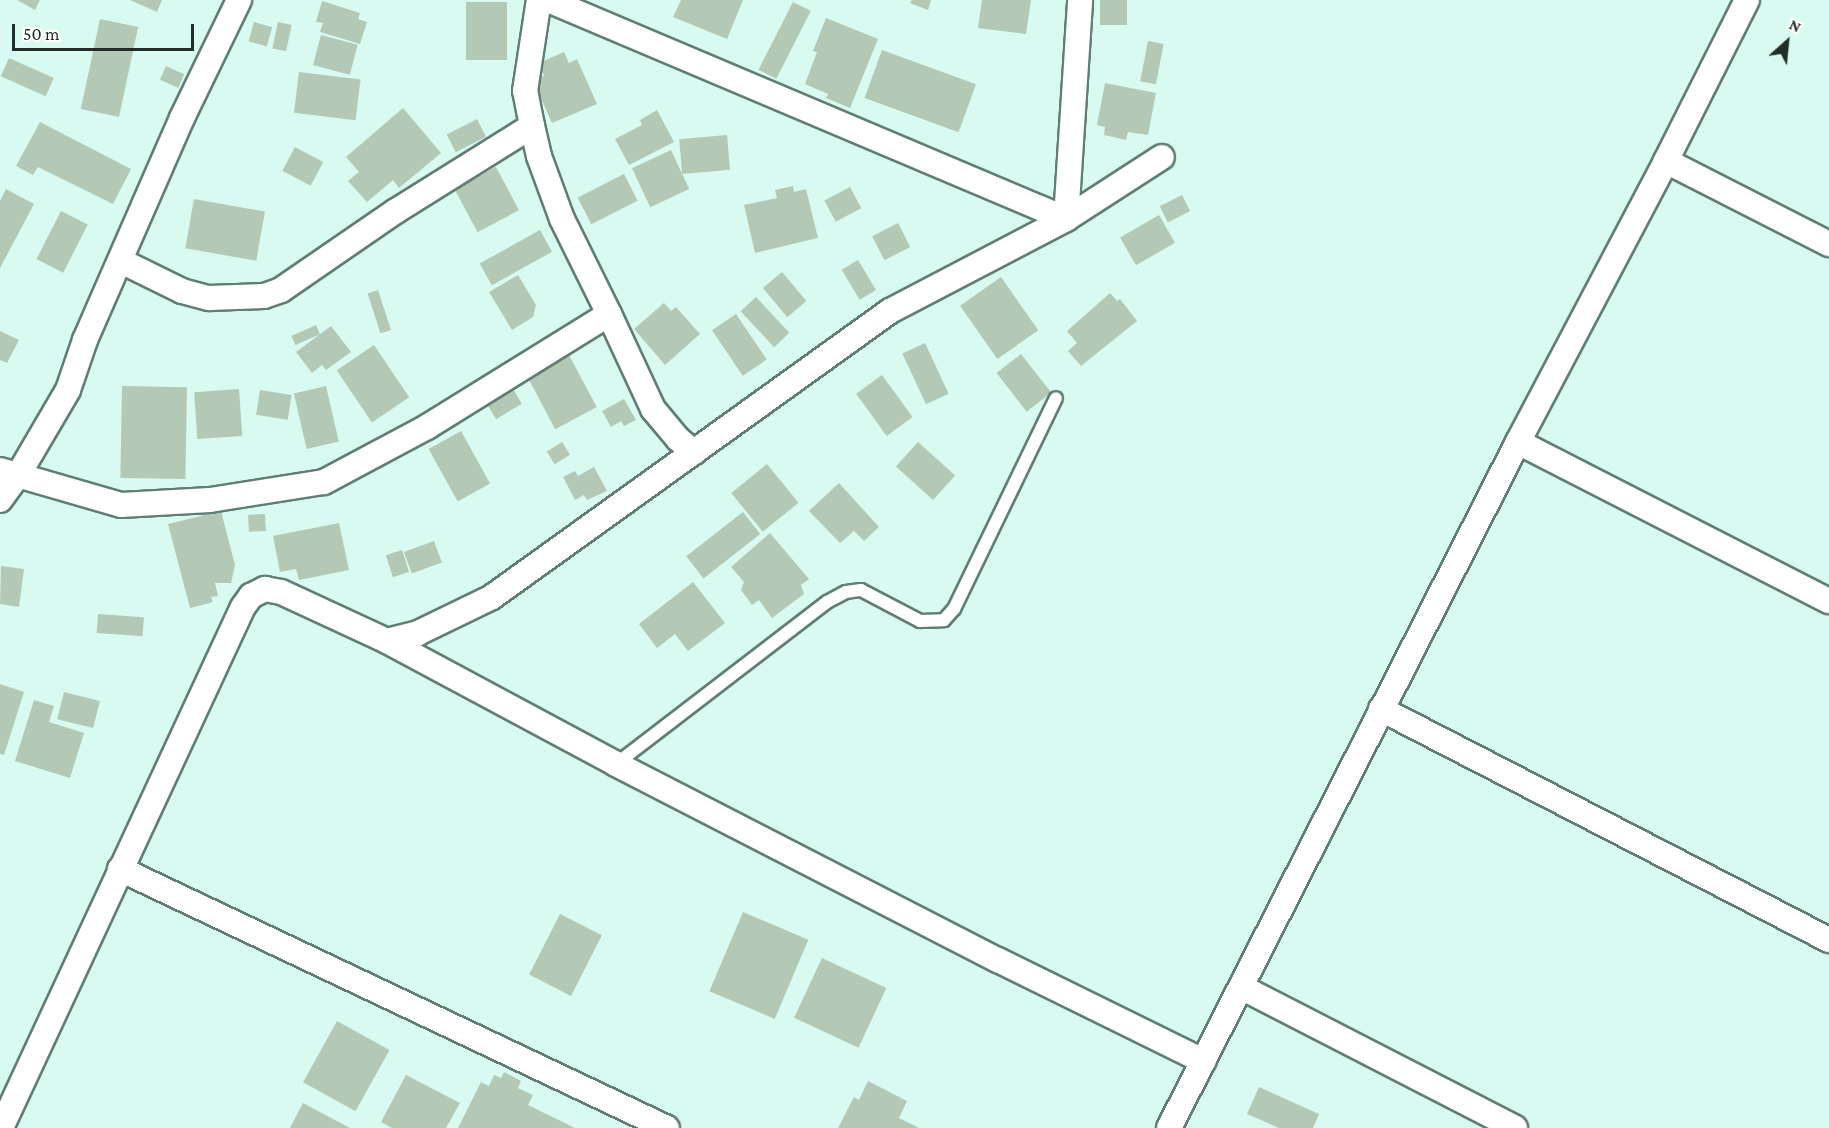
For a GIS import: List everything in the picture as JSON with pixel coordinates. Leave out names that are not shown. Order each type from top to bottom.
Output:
[{"type":"street","points":[[0,500],[9,473],[68,390],[85,340],[182,118],[239,0]]},
{"type":"street","points":[[539,0],[525,91],[539,156],[562,219],[653,409],[678,439],[694,452]]},
{"type":"street","points":[[548,0],[1066,219]]},
{"type":"street","points":[[1066,219],[1080,0]]},
{"type":"street","points":[[1169,1128],[1518,442],[1748,0]]},
{"type":"street","points":[[121,261],[182,291],[209,298],[264,296],[281,290],[396,211],[532,126]]},
{"type":"street","points":[[387,641],[418,633],[492,597],[890,311],[1066,219],[1162,157]]},
{"type":"street","points":[[1666,160],[1829,244]]},
{"type":"street","points":[[9,473],[120,504],[210,500],[324,482],[427,427],[609,314]]},
{"type":"street","points":[[1518,442],[1829,601]]},
{"type":"street","points":[[1,1128],[243,606],[251,596],[265,589],[281,592],[387,641],[616,764],[987,955],[1203,1061]]},
{"type":"street","points":[[1381,709],[1829,940]]},
{"type":"street","points":[[120,869],[667,1128]]},
{"type":"street","points":[[1241,987],[1515,1128]]},
{"type":"lane","points":[[616,764],[827,602],[846,592],[861,590],[920,621],[944,620],[954,609],[1056,398]]},
{"type":"building","points":[[17,0],[40,0],[35,10]]},
{"type":"building","points":[[130,0],[162,0],[157,12]]},
{"type":"building","points":[[681,0],[743,0],[727,39],[673,17]]},
{"type":"building","points":[[912,0],[931,0],[928,10],[910,3]]},
{"type":"building","points":[[982,0],[1031,0],[1026,34],[978,28]]},
{"type":"building","points":[[1100,0],[1127,0],[1127,25],[1100,25]]},
{"type":"building","points":[[322,1],[360,13],[358,19],[367,22],[360,44],[320,32],[323,23],[316,22]]},
{"type":"building","points":[[466,2],[507,2],[507,60],[466,60]]},
{"type":"building","points":[[793,2],[811,11],[776,79],[758,70]]},
{"type":"building","points":[[826,18],[878,39],[850,108],[826,98],[828,94],[805,84],[817,52],[813,51]]},
{"type":"building","points":[[100,19],[138,27],[119,117],[81,109]]},
{"type":"building","points":[[254,22],[272,27],[267,46],[248,41]]},
{"type":"building","points":[[278,22],[292,25],[286,51],[272,48]]},
{"type":"building","points":[[321,35],[358,45],[350,75],[313,65]]},
{"type":"building","points":[[1148,41],[1164,44],[1156,84],[1140,81]]},
{"type":"building","points":[[882,50],[976,84],[959,132],[865,98]]},
{"type":"building","points":[[564,52],[569,63],[577,59],[597,104],[552,123],[533,80],[544,76],[539,63]]},
{"type":"building","points":[[9,58],[54,78],[46,96],[1,76]]},
{"type":"building","points":[[166,66],[184,74],[178,88],[160,80]]},
{"type":"building","points":[[299,72],[361,80],[356,120],[294,113]]},
{"type":"building","points":[[1105,83],[1156,93],[1148,135],[1128,132],[1126,140],[1104,135],[1105,127],[1097,125]]},
{"type":"building","points":[[403,108],[441,153],[399,188],[393,180],[367,202],[348,181],[359,172],[346,157]]},
{"type":"building","points":[[657,110],[674,142],[629,165],[615,139],[642,125],[640,120]]},
{"type":"building","points":[[477,119],[486,137],[456,152],[447,134]]},
{"type":"building","points":[[40,122],[131,169],[113,204],[38,167],[33,175],[16,166]]},
{"type":"building","points":[[727,135],[730,170],[682,174],[679,139]]},
{"type":"building","points":[[295,147],[323,162],[311,186],[282,171]]},
{"type":"building","points":[[671,150],[689,189],[650,207],[632,168]]},
{"type":"building","points":[[496,167],[519,210],[478,232],[455,189]]},
{"type":"building","points":[[624,174],[638,201],[591,224],[578,198]]},
{"type":"building","points":[[793,186],[794,192],[806,189],[818,238],[755,253],[744,205],[777,198],[775,190]]},
{"type":"building","points":[[850,187],[861,208],[836,222],[824,201]]},
{"type":"building","points":[[6,189],[34,204],[0,268],[0,201]]},
{"type":"building","points":[[1182,195],[1190,211],[1168,222],[1160,206]]},
{"type":"building","points":[[194,199],[265,212],[256,261],[185,248]]},
{"type":"building","points":[[61,211],[88,225],[63,273],[36,259]]},
{"type":"building","points":[[1159,215],[1175,243],[1136,265],[1120,238]]},
{"type":"building","points":[[898,223],[910,247],[884,260],[872,236]]},
{"type":"building","points":[[540,230],[552,252],[492,285],[480,263]]},
{"type":"building","points":[[858,260],[876,290],[860,300],[842,270]]},
{"type":"building","points":[[782,272],[806,301],[787,317],[763,288]]},
{"type":"building","points":[[518,275],[536,305],[533,317],[512,330],[489,292]]},
{"type":"building","points":[[1001,277],[1038,330],[997,359],[960,306]]},
{"type":"building","points":[[378,290],[391,330],[381,333],[368,293]]},
{"type":"building","points":[[1110,293],[1117,301],[1120,299],[1137,321],[1081,366],[1068,351],[1077,343],[1067,331]]},
{"type":"building","points":[[756,297],[789,333],[774,347],[741,311]]},
{"type":"building","points":[[664,303],[671,311],[676,307],[700,334],[665,365],[634,329]]},
{"type":"building","points":[[736,314],[767,360],[743,376],[712,330]]},
{"type":"building","points":[[316,325],[320,334],[295,345],[291,336]]},
{"type":"building","points":[[331,326],[351,352],[326,370],[322,365],[312,373],[296,352]]},
{"type":"building","points":[[0,331],[19,340],[7,363],[0,360]]},
{"type":"building","points":[[925,343],[949,394],[926,404],[902,354]]},
{"type":"building","points":[[374,345],[409,397],[372,422],[337,370]]},
{"type":"building","points":[[1021,354],[1051,393],[1027,412],[997,373]]},
{"type":"building","points":[[569,355],[597,407],[555,429],[528,377]]},
{"type":"building","points":[[882,375],[913,417],[887,436],[856,394]]},
{"type":"building","points":[[510,384],[522,404],[496,419],[484,399]]},
{"type":"building","points":[[122,386],[187,387],[185,479],[120,478]]},
{"type":"building","points":[[326,386],[339,442],[307,449],[294,393]]},
{"type":"building","points":[[239,389],[242,436],[197,439],[194,392]]},
{"type":"building","points":[[260,390],[292,395],[288,420],[256,415]]},
{"type":"building","points":[[624,399],[636,420],[624,426],[621,421],[611,427],[602,411]]},
{"type":"building","points":[[461,431],[490,483],[458,501],[429,449]]},
{"type":"building","points":[[562,442],[570,455],[555,464],[547,452]]},
{"type":"building","points":[[918,442],[955,475],[933,500],[896,467]]},
{"type":"building","points":[[767,464],[798,503],[763,532],[731,493]]},
{"type":"building","points":[[594,467],[607,491],[587,500],[584,495],[575,500],[563,477],[575,471],[578,476]]},
{"type":"building","points":[[839,483],[879,527],[864,541],[854,531],[840,543],[809,511]]},
{"type":"building","points":[[221,511],[235,565],[231,583],[215,583],[218,596],[211,597],[213,602],[190,608],[168,524]]},
{"type":"building","points":[[743,512],[760,534],[704,578],[686,556]]},
{"type":"building","points":[[265,514],[266,531],[249,532],[248,515]]},
{"type":"building","points":[[339,523],[349,570],[299,580],[296,569],[280,572],[273,536]]},
{"type":"building","points":[[770,533],[809,579],[801,585],[804,594],[772,618],[759,600],[752,605],[741,590],[744,582],[731,567]]},
{"type":"building","points":[[434,541],[442,563],[412,574],[404,552]]},
{"type":"building","points":[[402,550],[409,572],[393,577],[386,555]]},
{"type":"building","points":[[1,566],[24,569],[19,607],[0,604]]},
{"type":"building","points":[[693,582],[725,623],[688,651],[675,634],[657,648],[639,624]]},
{"type":"building","points":[[98,614],[144,617],[143,636],[97,633]]},
{"type":"building","points":[[0,684],[24,692],[4,755],[0,754]]},
{"type":"building","points":[[64,692],[100,701],[93,728],[57,719]]},
{"type":"building","points":[[34,700],[54,706],[49,722],[84,733],[70,778],[15,761]]},
{"type":"building","points":[[743,912],[808,940],[775,1019],[709,991]]},
{"type":"building","points":[[560,914],[602,935],[571,996],[529,975]]},
{"type":"building","points":[[822,958],[886,988],[858,1048],[794,1018]]},
{"type":"building","points":[[337,1021],[389,1050],[356,1111],[303,1082]]},
{"type":"building","points":[[504,1072],[521,1081],[518,1088],[533,1095],[528,1105],[575,1128],[458,1128],[481,1082],[489,1086],[494,1075],[501,1078]]},
{"type":"building","points":[[406,1075],[460,1103],[446,1128],[392,1128],[381,1122]]},
{"type":"building","points":[[868,1081],[907,1101],[899,1118],[919,1128],[838,1128],[854,1097],[859,1100]]},
{"type":"building","points":[[1259,1087],[1319,1114],[1313,1128],[1279,1128],[1247,1114]]},
{"type":"building","points":[[303,1103],[350,1128],[290,1128]]}]
